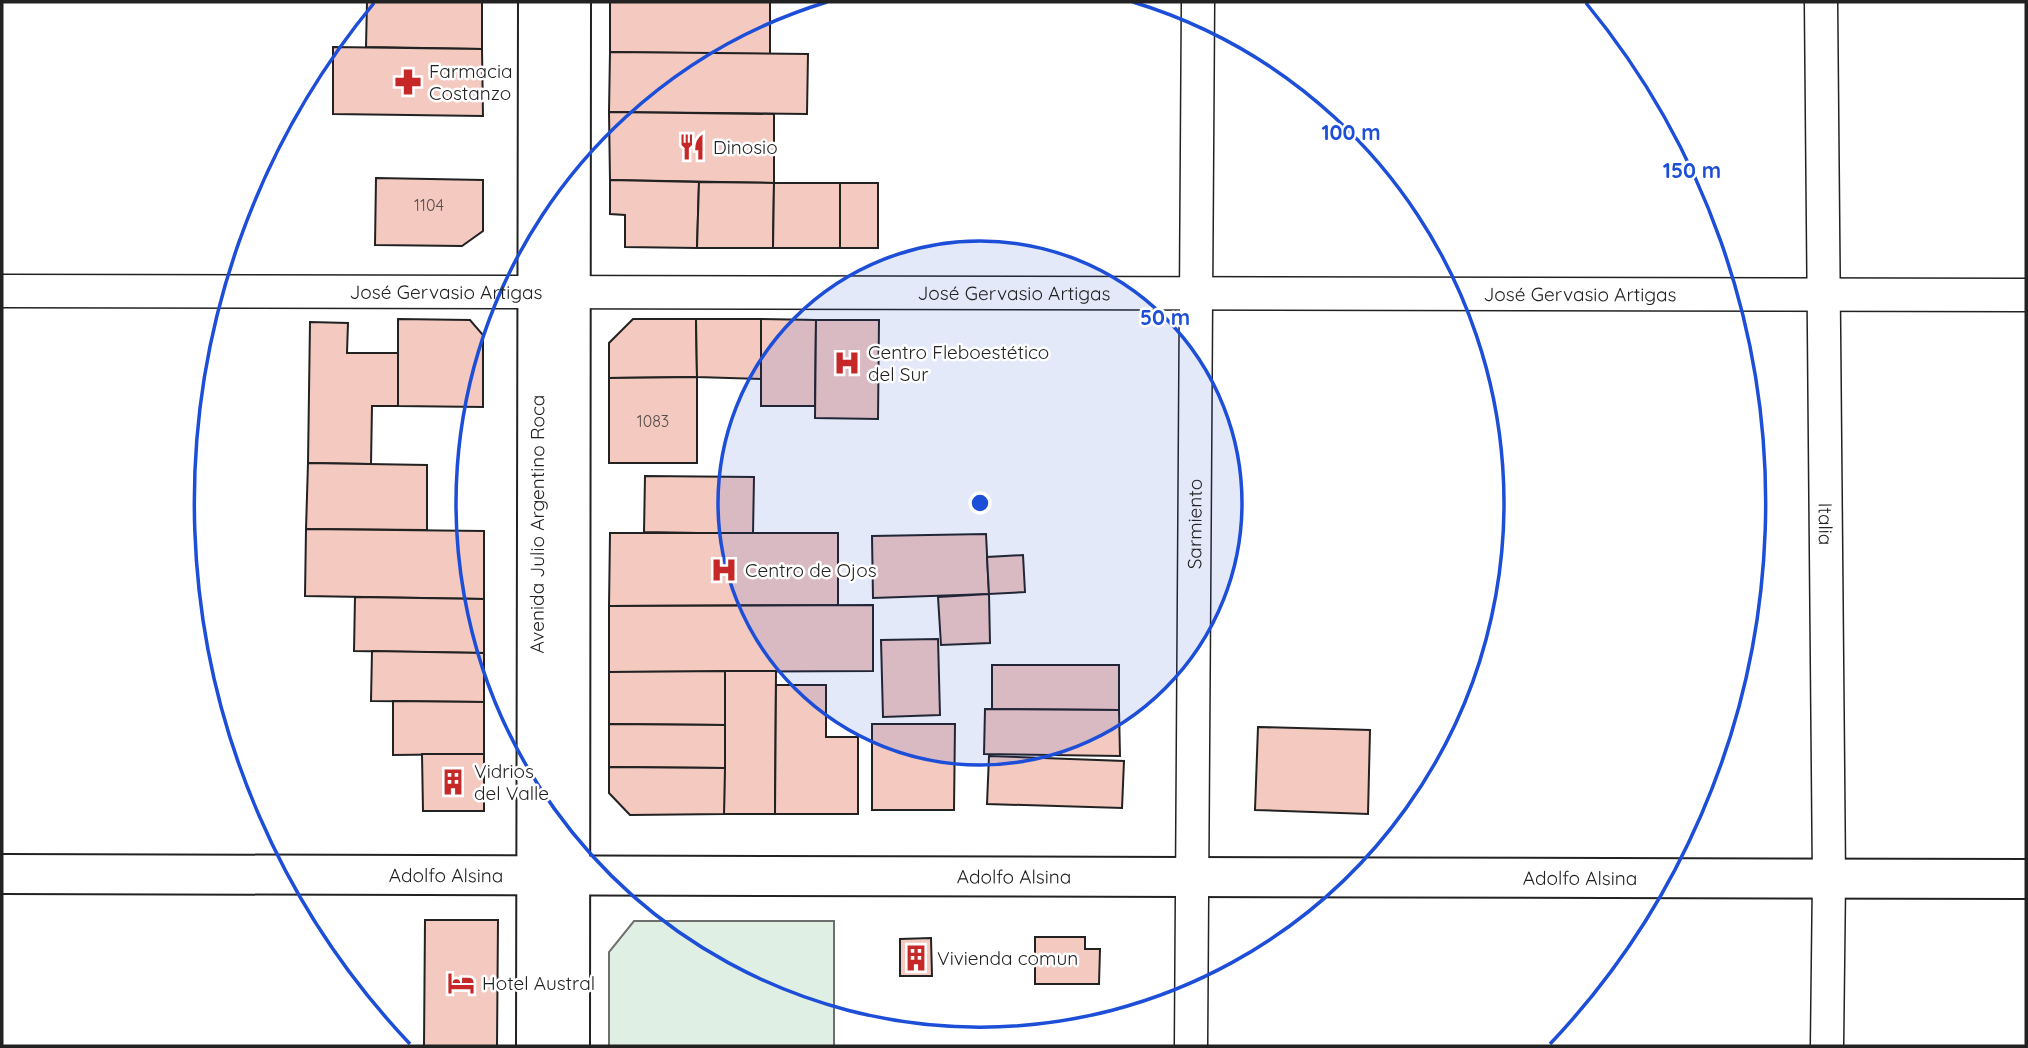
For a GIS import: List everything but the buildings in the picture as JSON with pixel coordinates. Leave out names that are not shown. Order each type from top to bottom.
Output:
[{"type":"main road","name":"Avenida Julio Argentino Roca","points":[[536,1046],[553,877],[554,292],[538,2]]},
{"type":"main road","name":"Avenida Julio Argentino Roca","points":[[554,292],[571,2]]},
{"type":"main road","name":"Adolfo Alsina","points":[[2,874],[2026,879]]},
{"type":"main road","name":"Avenida Julio Argentino Roca","points":[[553,877],[570,1046]]},
{"type":"street","name":"Sarmiento","points":[[1191,1046],[1198,2]]},
{"type":"street","name":"Italia","points":[[1821,2],[1829,879],[1827,1046]]},
{"type":"street","name":"José Gervasio Artigas","points":[[2,291],[2026,295]]},
{"type":"green space","points":[[634,921],[834,921],[834,1046],[609,1046],[609,952]]},
{"type":"place","name":"Farmacia Costanzo","points":[[408,82]]},
{"type":"place","name":"Dinosio","points":[[692,147]]},
{"type":"place","name":"Centro Fleboestético del Sur","points":[[847,363]]},
{"type":"place","name":"Centro de Ojos","points":[[724,570]]},
{"type":"place","name":"Vidrios del Valle","points":[[453,782]]},
{"type":"place","name":"Vivienda comun","points":[[916,958]]},
{"type":"place","name":"Hotel Austral","points":[[461,983]]}]
